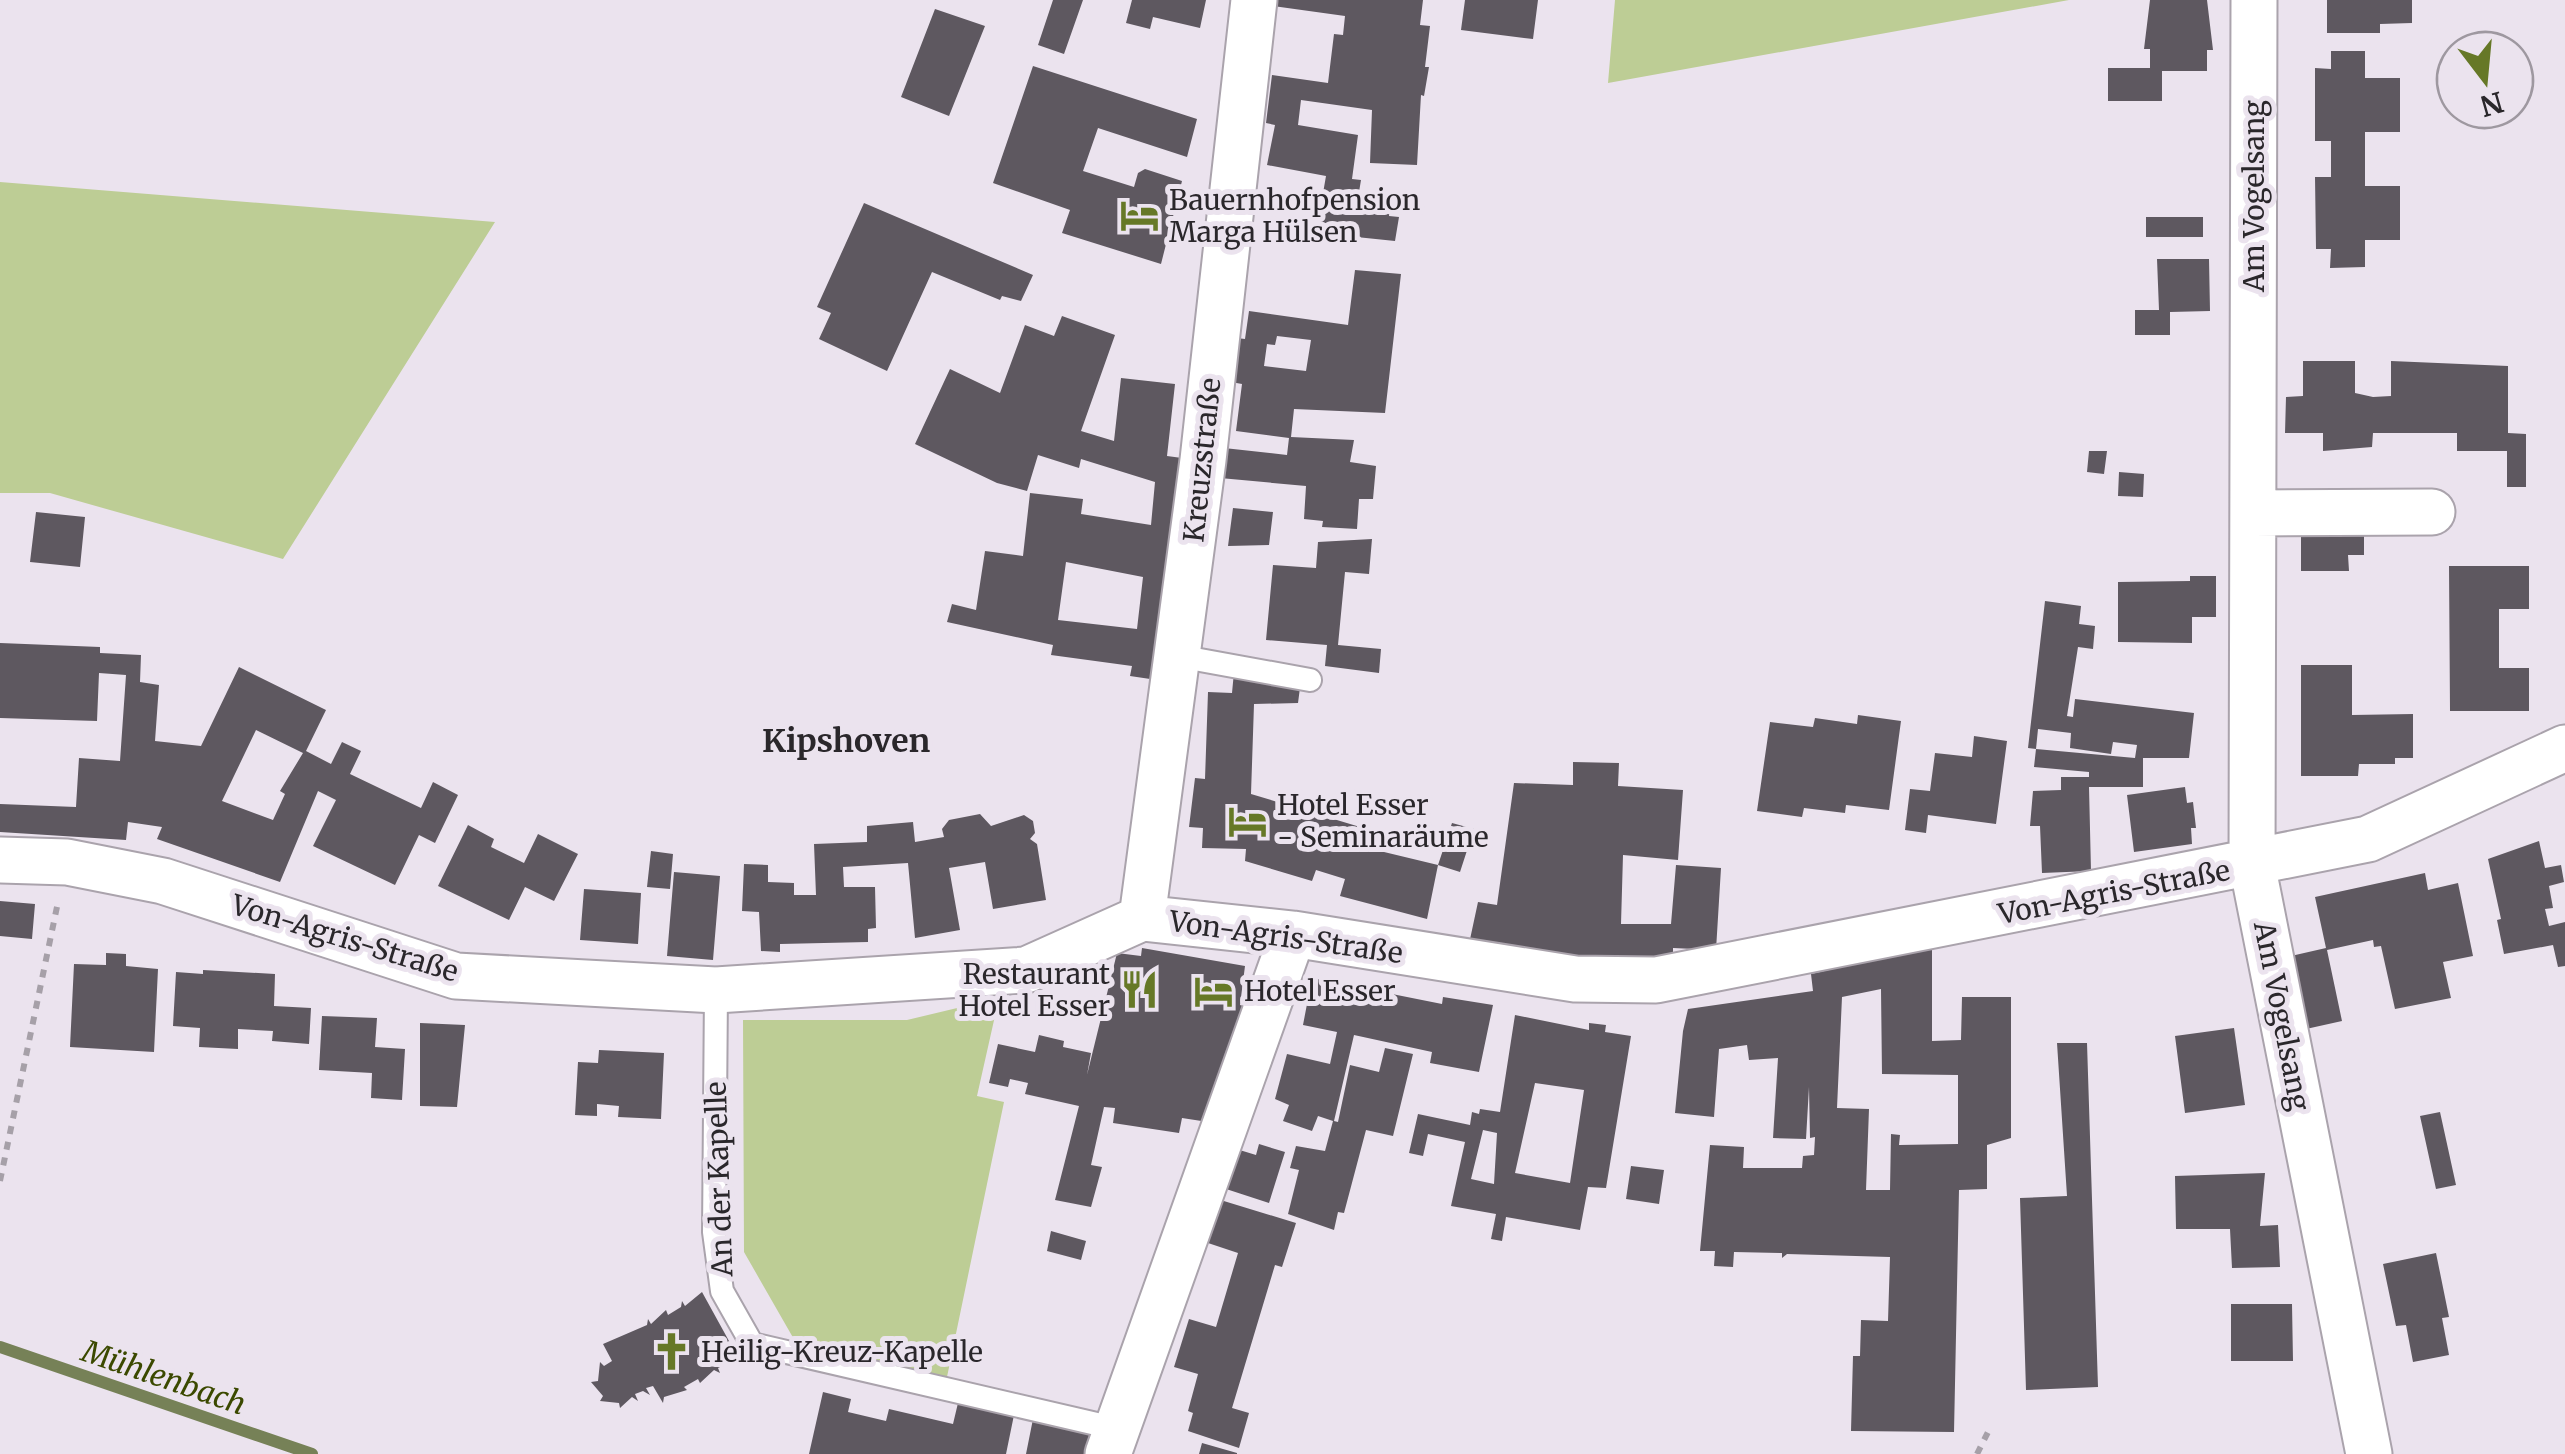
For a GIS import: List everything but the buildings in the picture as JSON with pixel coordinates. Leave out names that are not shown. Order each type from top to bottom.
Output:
[{"type":"street","name":"Kreuzstraße","points":[[1142,918],[1178,656],[1254,0]]},
{"type":"street","name":"Am Vogelsang","points":[[2254,0],[2252,864],[2370,1454]]},
{"type":"street","points":[[2254,513],[2432,512]]},
{"type":"street","name":"Von-Agris-Straße","points":[[0,860],[67,862],[164,881],[456,976],[716,990],[1026,970],[1142,918],[1292,934],[1574,980],[1656,980],[2368,839],[2565,748]]},
{"type":"street","name":"An der Kapelle","points":[[1113,1441],[1292,934]]},
{"type":"lane","points":[[1178,656],[1310,680]]},
{"type":"lane","name":"An der Kapelle","points":[[716,990],[714,1232],[722,1291],[752,1344],[1113,1441]]},
{"type":"path","points":[[0,1182],[67,862]]},
{"type":"path","points":[[1977,1454],[1991,1426]]},
{"type":"green space","points":[[1615,0],[2069,0],[1608,83]]},
{"type":"green space","points":[[0,182],[495,222],[283,559],[50,493],[0,493]]},
{"type":"green space","points":[[999,998],[977,1096],[1004,1102],[947,1377],[803,1355],[744,1252],[743,1020],[907,1020]]},
{"type":"waterway","name":"Mühlenbach","points":[[0,1347],[312,1454]]},
{"type":"place","name":"Bauernhofpension Marga Hülsen","points":[[1139,216]]},
{"type":"place","name":"Hotel Esser - Seminaräume","points":[[1247,821]]},
{"type":"place","name":"Restaurant Hotel Esser","points":[[1140,990]]},
{"type":"place","name":"Hotel Esser","points":[[1214,991]]},
{"type":"place","name":"Heilig-Kreuz-Kapelle","points":[[671,1352]]},
{"type":"district","name":"Kipshoven","points":[[846,741]]}]
